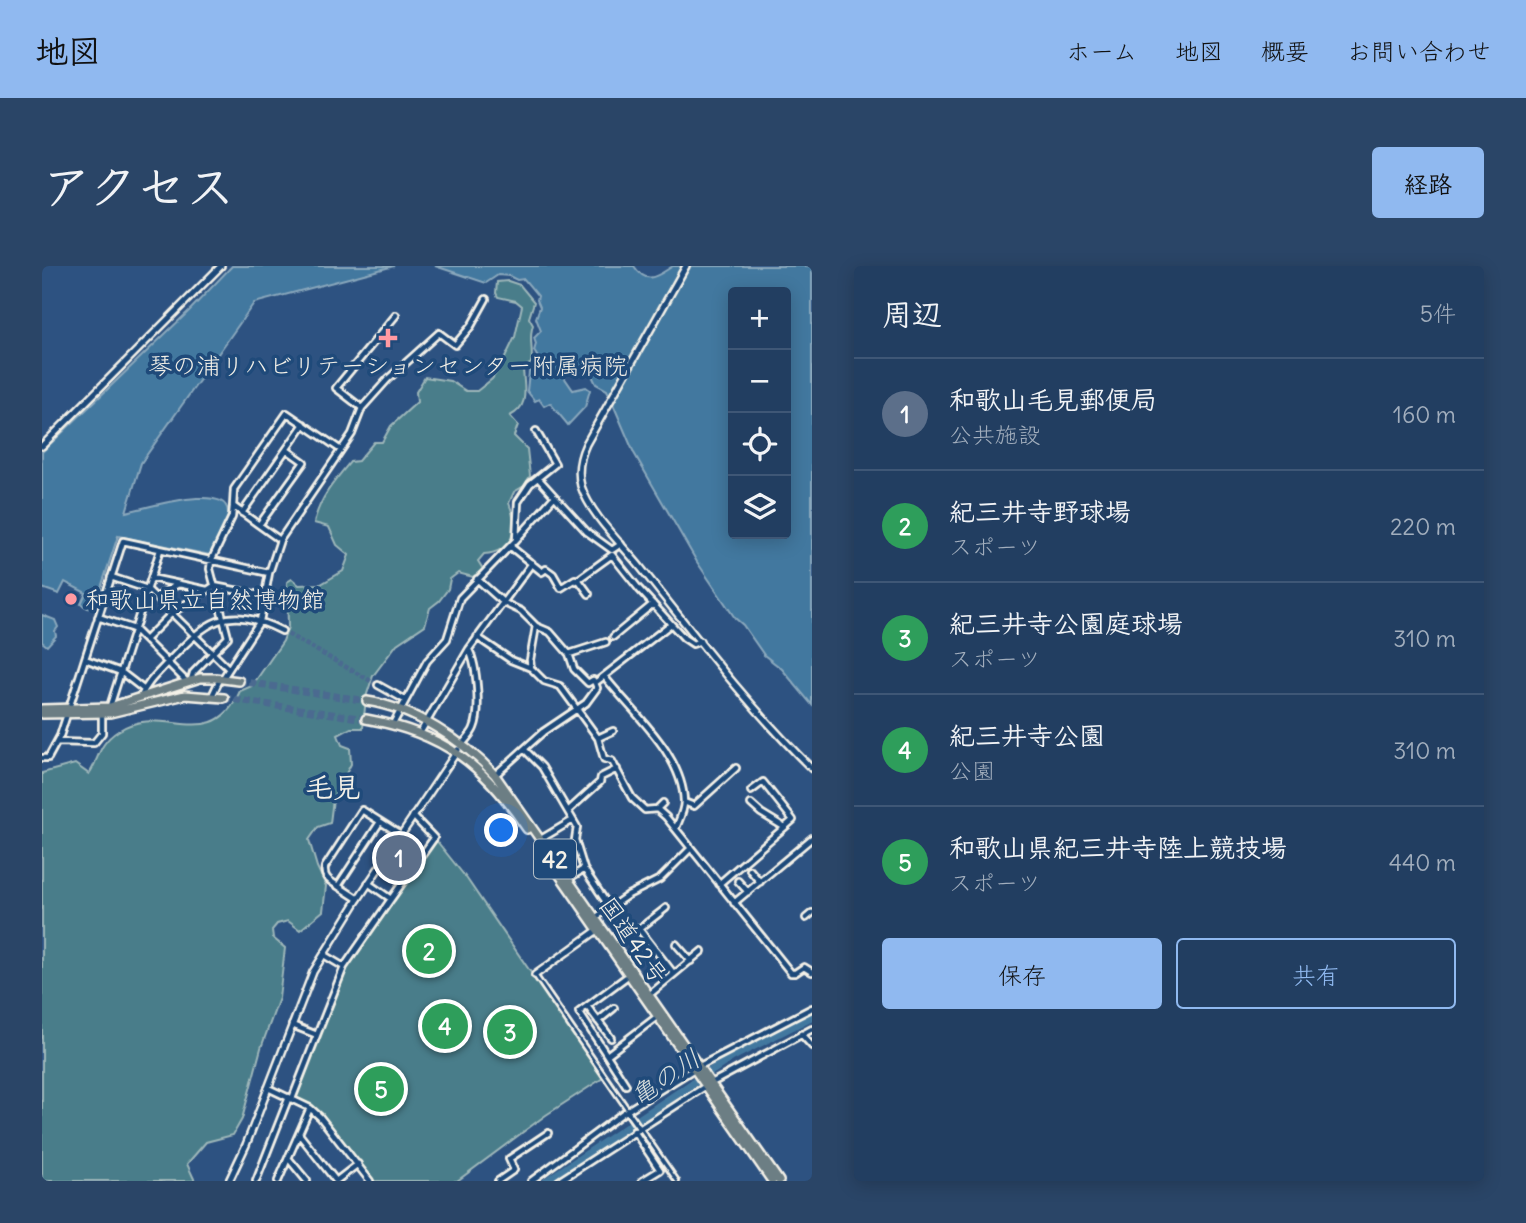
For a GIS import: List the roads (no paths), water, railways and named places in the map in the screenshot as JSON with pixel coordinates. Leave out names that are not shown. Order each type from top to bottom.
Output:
[{"type":"highway","points":[[42,714],[110,707],[142,693],[186,681],[222,678],[239,681]]},
{"type":"highway","points":[[42,709],[102,714],[185,695],[223,698]]},
{"type":"highway","name":"国道42号","points":[[367,701],[400,709],[427,723],[495,775],[568,878],[657,1016],[697,1068]]},
{"type":"highway","name":"国道42号","points":[[366,719],[393,724],[458,749],[506,798],[594,920]]},
{"type":"highway","name":"国道42号","points":[[600,929],[649,995],[772,1181]]},
{"type":"highway","name":"国道42号","points":[[708,1084],[779,1181]]},
{"type":"street","points":[[686,266],[583,450],[579,468],[582,488],[592,507],[700,641],[769,725],[812,769]]},
{"type":"street","points":[[42,446],[220,267]]},
{"type":"street","points":[[212,696],[261,621],[269,573],[280,540],[352,434],[362,408],[404,364],[439,333],[455,345],[471,326],[486,299]]},
{"type":"street","points":[[362,408],[336,388],[396,314]]},
{"type":"street","points":[[185,695],[186,681],[228,637],[210,569],[211,561],[232,517],[234,489],[288,413],[341,450]]},
{"type":"street","points":[[243,513],[304,424]]},
{"type":"street","points":[[516,540],[518,502],[530,484],[555,462],[536,431]]},
{"type":"street","points":[[259,525],[304,462],[287,450]]},
{"type":"street","points":[[538,478],[587,531],[612,552],[671,624],[690,643],[700,641]]},
{"type":"street","points":[[393,724],[427,661],[447,639],[460,598],[511,547],[554,497]]},
{"type":"street","points":[[233,506],[280,540]]},
{"type":"street","points":[[42,758],[48,758],[57,742],[122,541],[269,573]]},
{"type":"street","points":[[511,547],[542,572],[546,569],[553,574],[561,588],[578,579],[621,544]]},
{"type":"street","points":[[110,707],[160,550]]},
{"type":"street","points":[[420,733],[469,649],[532,563]]},
{"type":"street","points":[[111,577],[147,589],[228,668]]},
{"type":"street","points":[[151,578],[207,590]]},
{"type":"street","points":[[477,579],[504,603],[522,611],[537,626],[550,632],[569,654],[574,668],[588,683],[593,680],[595,683]]},
{"type":"street","points":[[578,579],[589,594]]},
{"type":"street","points":[[156,598],[178,584]]},
{"type":"street","points":[[145,640],[172,613],[214,586],[265,596]]},
{"type":"street","points":[[613,637],[653,604]]},
{"type":"street","points":[[98,617],[134,629],[186,681]]},
{"type":"street","points":[[137,706],[142,693],[168,662],[194,634],[210,624],[223,619],[245,618],[261,621],[282,631]]},
{"type":"street","points":[[595,683],[671,624]]},
{"type":"street","points":[[531,668],[530,660],[537,626]]},
{"type":"street","points":[[477,637],[511,660],[531,668],[544,681],[560,686],[598,738],[604,759],[611,761],[617,769],[632,798],[645,810],[657,809],[663,803]]},
{"type":"street","points":[[569,654],[606,642]]},
{"type":"street","points":[[229,1181],[323,954],[412,816],[474,728],[478,708],[473,657],[469,649]]},
{"type":"street","points":[[85,659],[121,672],[142,693]]},
{"type":"street","points":[[604,676],[656,736],[674,769],[684,802],[676,828]]},
{"type":"street","points":[[495,775],[543,732],[577,710],[597,688],[595,683]]},
{"type":"street","points":[[378,685],[405,700]]},
{"type":"street","points":[[57,742],[94,743],[102,733],[102,714]]},
{"type":"street","points":[[598,738],[613,731]]},
{"type":"street","points":[[524,749],[542,767],[577,827],[575,840],[584,869],[610,908]]},
{"type":"street","points":[[684,802],[694,806],[736,768]]},
{"type":"street","points":[[568,811],[600,782],[601,777],[617,769]]},
{"type":"street","points":[[719,884],[793,820],[763,782],[751,791]]},
{"type":"street","points":[[751,804],[784,828]]},
{"type":"street","points":[[657,809],[676,828],[791,973],[804,967],[812,972]]},
{"type":"street","points":[[358,899],[327,880],[325,867],[362,810],[400,834]]},
{"type":"street","points":[[256,1181],[344,967],[433,838],[412,816]]},
{"type":"street","points":[[541,839],[573,820]]},
{"type":"street","points":[[338,887],[380,822]]},
{"type":"street","points":[[734,903],[812,838]]},
{"type":"street","points":[[560,855],[577,849]]},
{"type":"street","points":[[594,920],[628,895],[660,879],[690,849]]},
{"type":"street","points":[[568,878],[584,869]]},
{"type":"street","points":[[750,870],[760,881]]},
{"type":"street","points":[[738,881],[748,892]]},
{"type":"street","points":[[368,883],[391,899]]},
{"type":"street","points":[[666,908],[639,929],[674,974]]},
{"type":"street","points":[[806,918],[812,913]]},
{"type":"street","points":[[600,929],[535,975],[628,1111],[660,1170],[642,1181]]},
{"type":"street","points":[[676,944],[691,961]]},
{"type":"street","points":[[649,995],[702,951]]},
{"type":"street","points":[[323,954],[344,967]]},
{"type":"street","points":[[626,1085],[579,1012],[629,975]]},
{"type":"street","points":[[587,1006],[611,1038]]},
{"type":"street","points":[[598,1021],[614,1008]]},
{"type":"street","points":[[531,1181],[628,1111],[697,1068],[812,1008]]},
{"type":"street","points":[[607,1055],[657,1016]]},
{"type":"street","points":[[292,1025],[317,1035]]},
{"type":"street","points":[[559,1181],[708,1084],[812,1029]]},
{"type":"street","points":[[801,1034],[812,1046]]},
{"type":"street","points":[[268,1088],[310,1108],[320,1116],[370,1181]]},
{"type":"street","points":[[278,1181],[310,1108]]},
{"type":"street","points":[[638,1128],[677,1181]]},
{"type":"street","points":[[498,1181],[514,1170],[509,1159],[548,1133]]},
{"type":"street","points":[[299,1134],[336,1181],[358,1164]]},
{"type":"street","points":[[288,1158],[307,1181]]},
{"type":"water","points":[[232,266],[394,266],[254,303],[141,463],[126,512],[185,499],[216,499],[225,505],[227,519],[210,555],[118,536],[95,606],[90,603],[88,608],[81,604],[86,593],[65,582],[59,594],[42,588],[42,452]]},
{"type":"water","points":[[435,266],[634,266],[643,276],[652,277],[673,266],[812,266],[812,705],[782,669],[764,655],[697,562],[634,453],[607,390],[596,384],[589,369],[580,373],[570,370],[565,373],[564,377],[573,390],[586,387],[590,390],[585,407],[568,425],[550,403],[544,406],[539,399],[535,401],[527,391],[529,372],[536,367],[539,359],[534,351],[534,338],[541,331],[536,318],[540,307],[538,296],[524,279],[498,275],[486,283]]},
{"type":"water","points":[[42,615],[55,620],[58,627],[56,636],[47,646],[42,642]]},
{"type":"waterway","name":"亀の川","points":[[547,1181],[732,1057],[812,1016]]},
{"type":"tunnel","points":[[282,631],[378,685]]},
{"type":"tunnel","points":[[239,681],[367,701]]},
{"type":"tunnel","points":[[224,698],[366,719]]},
{"type":"place","name":"琴の浦リハビリテーションセンター附属病院","points":[[388,338]]},
{"type":"place","name":"和歌山県立自然博物館","points":[[71,599]]},
{"type":"place","name":"和歌山毛見郵便局","points":[[399,858]]},
{"type":"place","name":"紀三井寺野球場","points":[[429,951]]},
{"type":"place","name":"紀三井寺公園","points":[[445,1026]]},
{"type":"place","name":"紀三井寺公園庭球場","points":[[510,1032]]},
{"type":"place","name":"和歌山県紀三井寺陸上競技場","points":[[381,1089]]},
{"type":"district","name":"毛見","points":[[333,787]]}]
